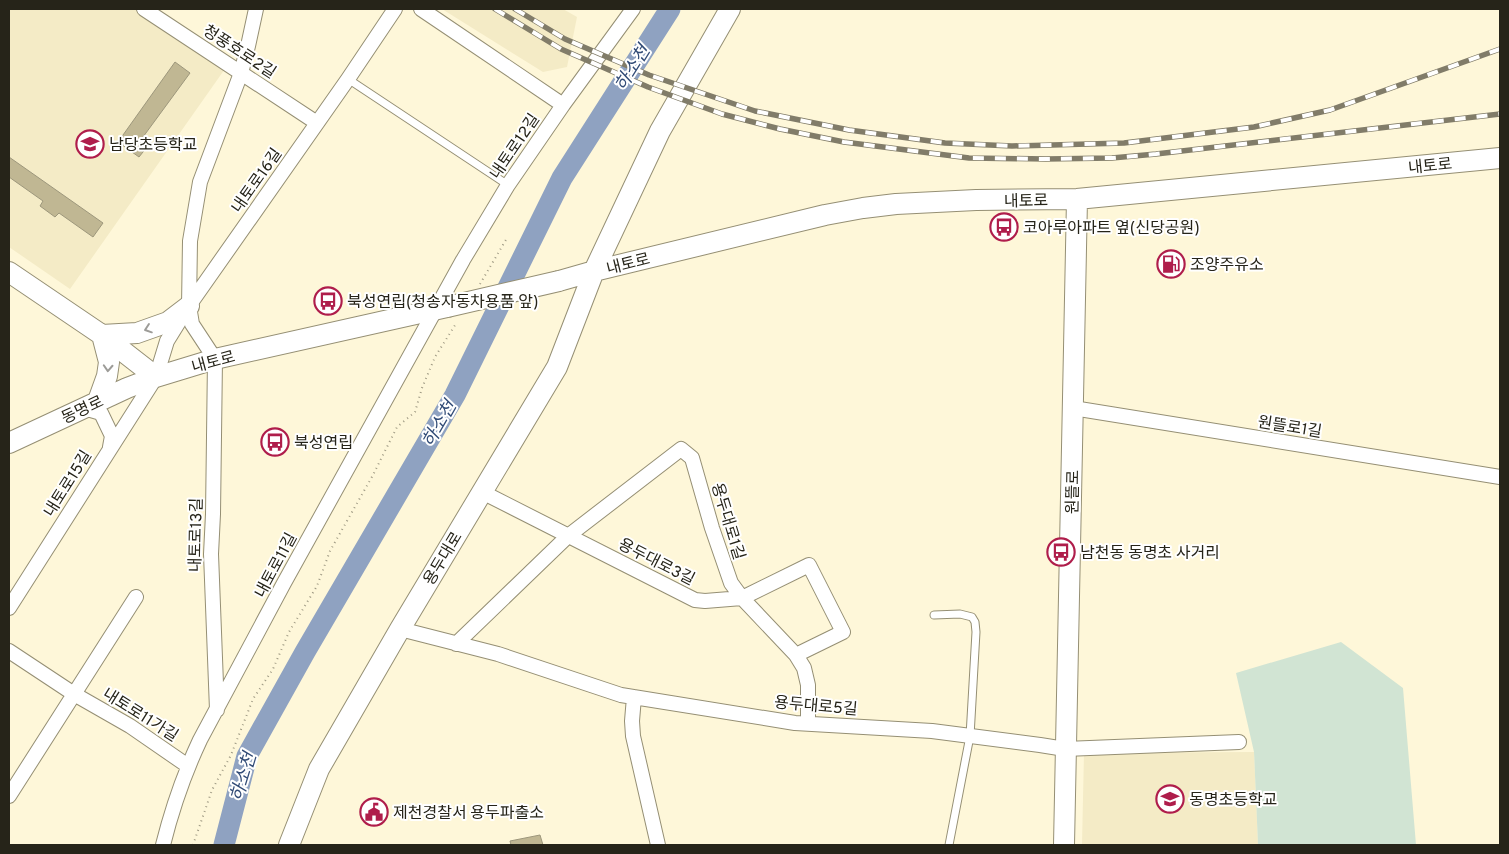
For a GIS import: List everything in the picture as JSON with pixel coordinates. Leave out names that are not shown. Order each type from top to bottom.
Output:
[{"type":"street","points":[[215,359],[192,324],[189,306],[190,241],[200,182],[241,73],[256,9]]},
{"type":"street","name":"내토로16길","points":[[156,377],[167,341],[189,306],[395,9]]},
{"type":"street","points":[[421,9],[562,105]]},
{"type":"street","name":"내토로12길","points":[[448,310],[508,185],[562,105],[633,9]]},
{"type":"street","name":"용두대로","points":[[289,845],[319,769],[400,629],[557,367],[594,271],[660,131],[730,9]]},
{"type":"street","name":"청풍호로2길","points":[[152,11],[317,123]]},
{"type":"street","name":"내토로","points":[[156,377],[215,359],[448,310],[594,271],[825,215],[863,208],[896,204],[976,200],[1077,199],[1500,158]]},
{"type":"street","name":"원뜰로","points":[[1064,845],[1077,199]]},
{"type":"street","points":[[9,272],[102,335],[156,377]]},
{"type":"street","points":[[102,335],[137,333],[168,322],[189,306]]},
{"type":"street","name":"내토로11길","points":[[163,845],[188,766],[217,710],[294,566],[448,310]]},
{"type":"street","points":[[102,335],[109,362],[107,376],[91,404],[101,412],[112,436],[110,448]]},
{"type":"street","name":"내토로13길","points":[[215,359],[211,554],[217,710]]},
{"type":"street","name":"동명로","points":[[9,443],[91,404],[156,377]]},
{"type":"street","name":"내토로15길","points":[[9,608],[156,377]]},
{"type":"street","name":"원뜰로1길","points":[[1073,408],[1500,477]]},
{"type":"street","name":"용두대로1길","points":[[568,536],[681,449],[692,458],[712,528],[731,583],[742,598],[796,655],[804,668],[808,685],[808,723]]},
{"type":"street","name":"용두대로3길","points":[[482,492],[695,600],[742,598],[810,565],[843,632],[796,655]]},
{"type":"street","points":[[456,644],[568,536]]},
{"type":"street","points":[[9,796],[136,597]]},
{"type":"street","name":"용두대로5길","points":[[400,629],[498,654],[621,695],[795,723],[932,732],[1066,749],[1239,742]]},
{"type":"street","name":"내토로11가길","points":[[9,651],[74,694],[130,726],[188,766]]},
{"type":"street","points":[[634,697],[633,736],[658,845]]},
{"type":"lane","points":[[348,79],[508,185]]},
{"type":"lane","points":[[934,615],[960,614],[972,617],[975,622],[976,632],[970,736],[949,845]]},
{"type":"path","points":[[476,289],[507,238]]},
{"type":"path","points":[[193,845],[212,790],[231,755],[253,699],[274,670],[289,632],[317,586],[330,551],[397,427],[415,412],[422,388],[435,357],[448,310]]},
{"type":"shaded area","name":"남당초등학교","points":[[9,9],[138,9],[227,66],[70,289],[9,247]]},
{"type":"shaded area","points":[[442,9],[563,9],[577,17],[567,67],[543,72]]},
{"type":"shaded area","name":"동명초등학교","points":[[1254,752],[1258,845],[1082,845],[1084,753]]},
{"type":"green space","points":[[1341,642],[1403,688],[1416,845],[1258,845],[1254,752],[1236,673]]},
{"type":"building","points":[[175,62],[190,73],[143,137],[151,142],[139,157],[118,142]]},
{"type":"building","points":[[9,157],[103,223],[93,237],[59,213],[55,217],[40,206],[43,201],[9,177]]},
{"type":"building","points":[[540,835],[543,845],[511,845],[510,841]]},
{"type":"waterway","name":"하소천","points":[[224,845],[247,756],[305,652],[455,395],[562,178],[670,9]]},
{"type":"railway","points":[[495,9],[561,49],[648,87],[722,114],[780,129],[844,142],[969,158],[1112,158],[1500,114]]},
{"type":"railway","points":[[515,9],[565,39],[649,75],[755,111],[849,130],[945,143],[1012,146],[1124,143],[1254,127],[1330,110],[1500,49]]},
{"type":"place","name":"남당초등학교","points":[[90,144]]},
{"type":"place","name":"코아루아파트 옆(신당공원)","points":[[1004,227]]},
{"type":"place","name":"조양주유소","points":[[1171,264]]},
{"type":"place","name":"북성연립(청송자동차용품 앞)","points":[[328,301]]},
{"type":"place","name":"북성연립","points":[[275,442]]},
{"type":"place","name":"남천동 동명초 사거리","points":[[1061,552]]},
{"type":"place","name":"동명초등학교","points":[[1170,799]]},
{"type":"place","name":"제천경찰서 용두파출소","points":[[374,812]]}]
